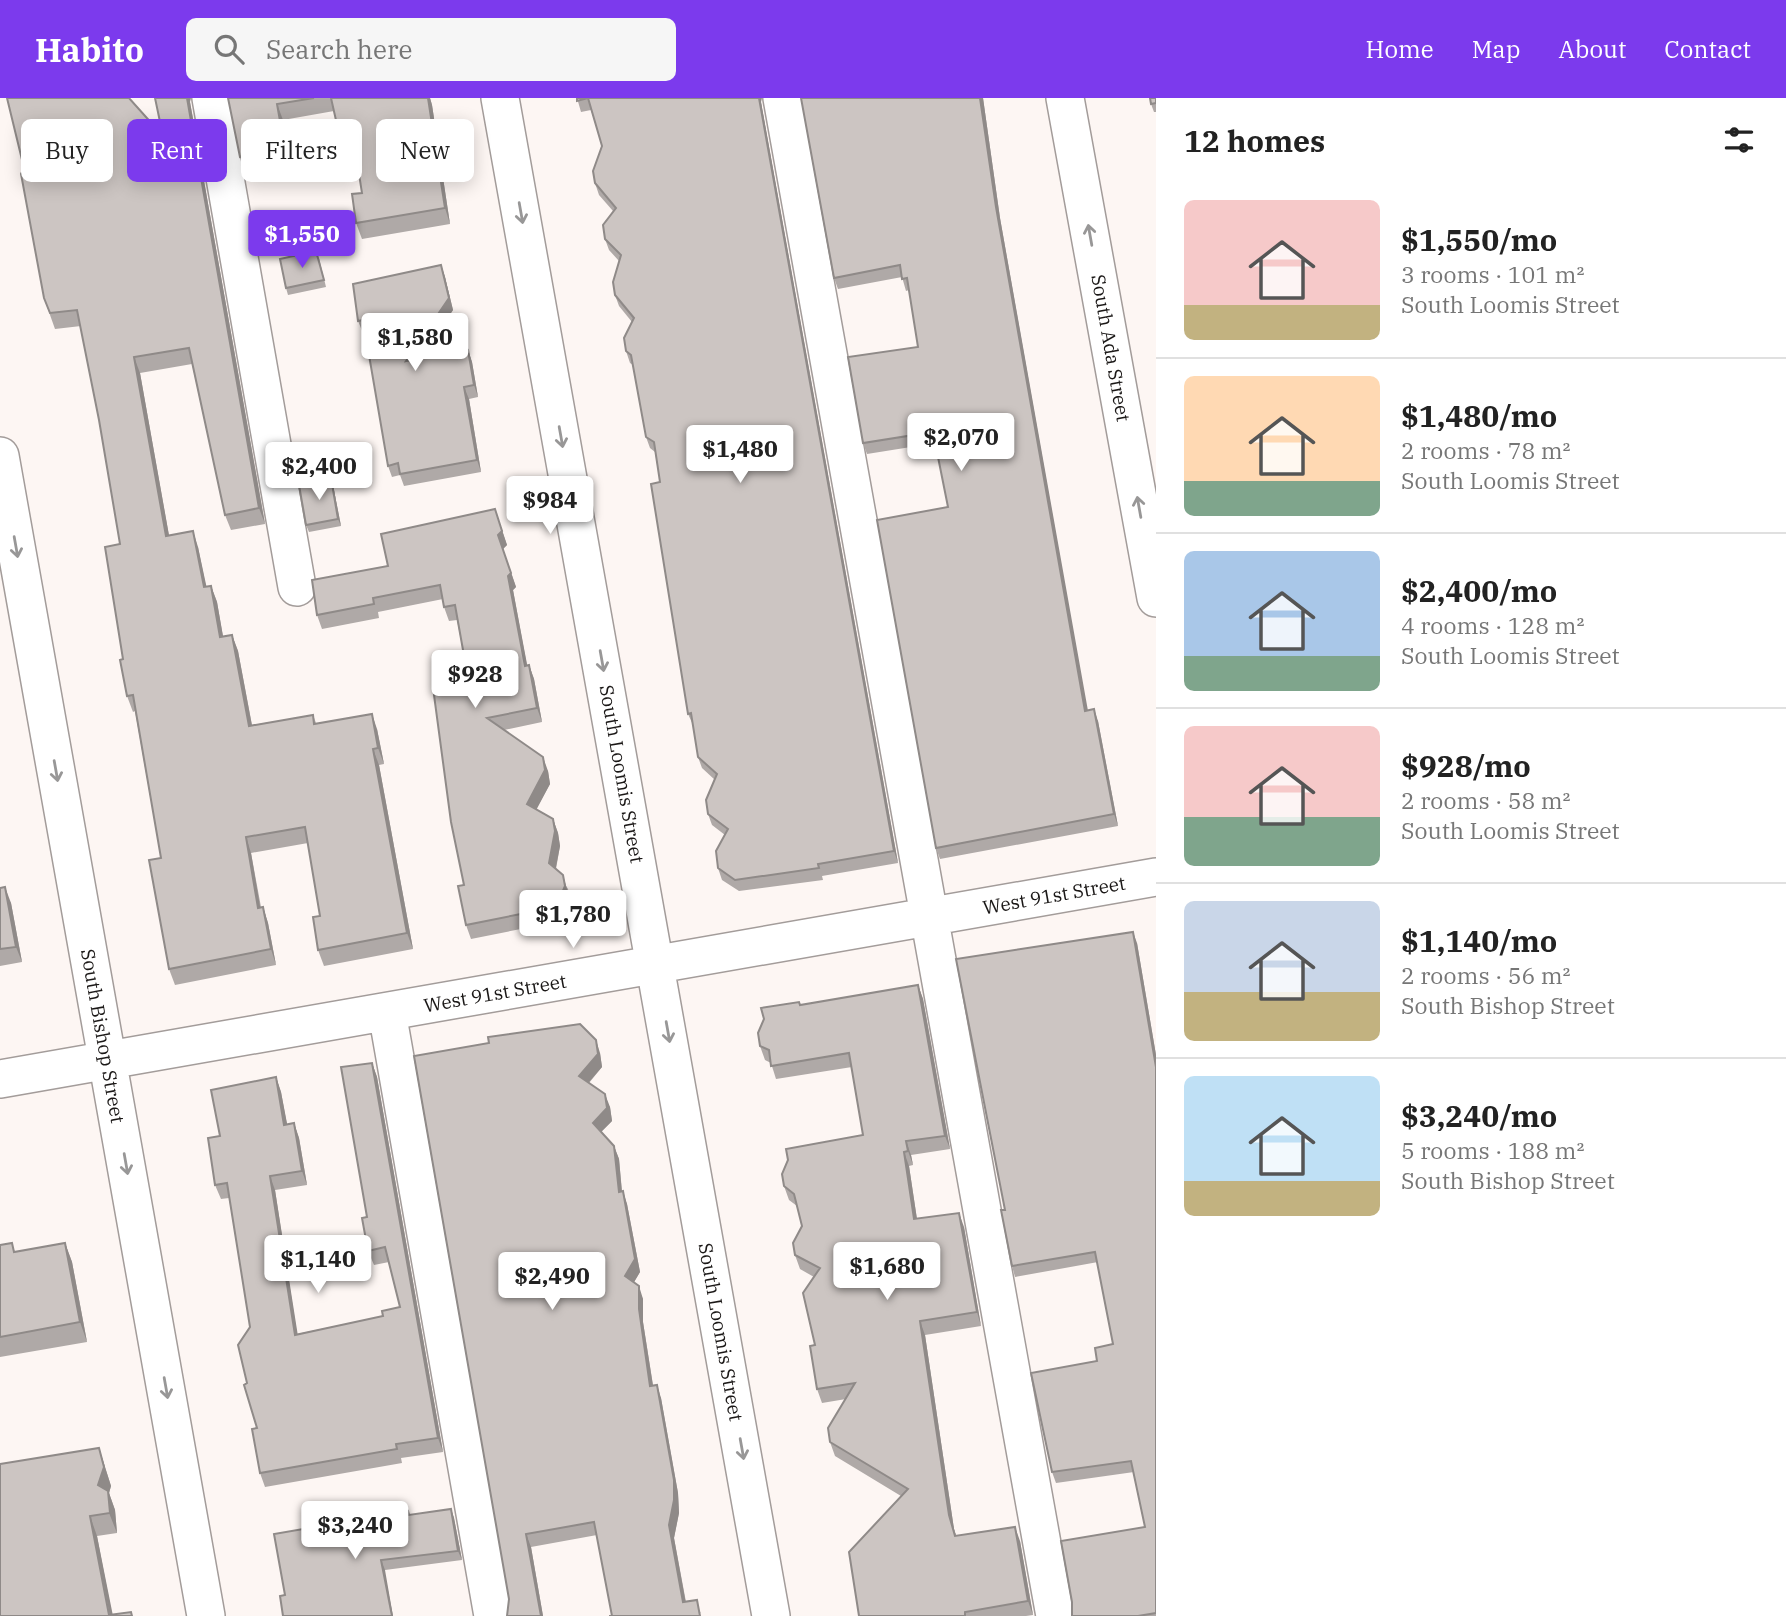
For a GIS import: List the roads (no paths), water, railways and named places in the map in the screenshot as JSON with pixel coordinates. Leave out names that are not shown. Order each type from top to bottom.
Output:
[{"type":"street","points":[[211,98],[297,587]]},
{"type":"street","name":"South Loomis Street","points":[[500,98],[657,964],[771,1616]]},
{"type":"street","points":[[782,98],[1055,1616]]},
{"type":"street","name":"South Ada Street","points":[[1065,98],[1156,595]]},
{"type":"street","name":"South Bishop Street","points":[[0,456],[206,1616]]},
{"type":"street","name":"West 91st Street","points":[[0,1079],[1156,877]]},
{"type":"street","points":[[387,1013],[493,1616]]}]
